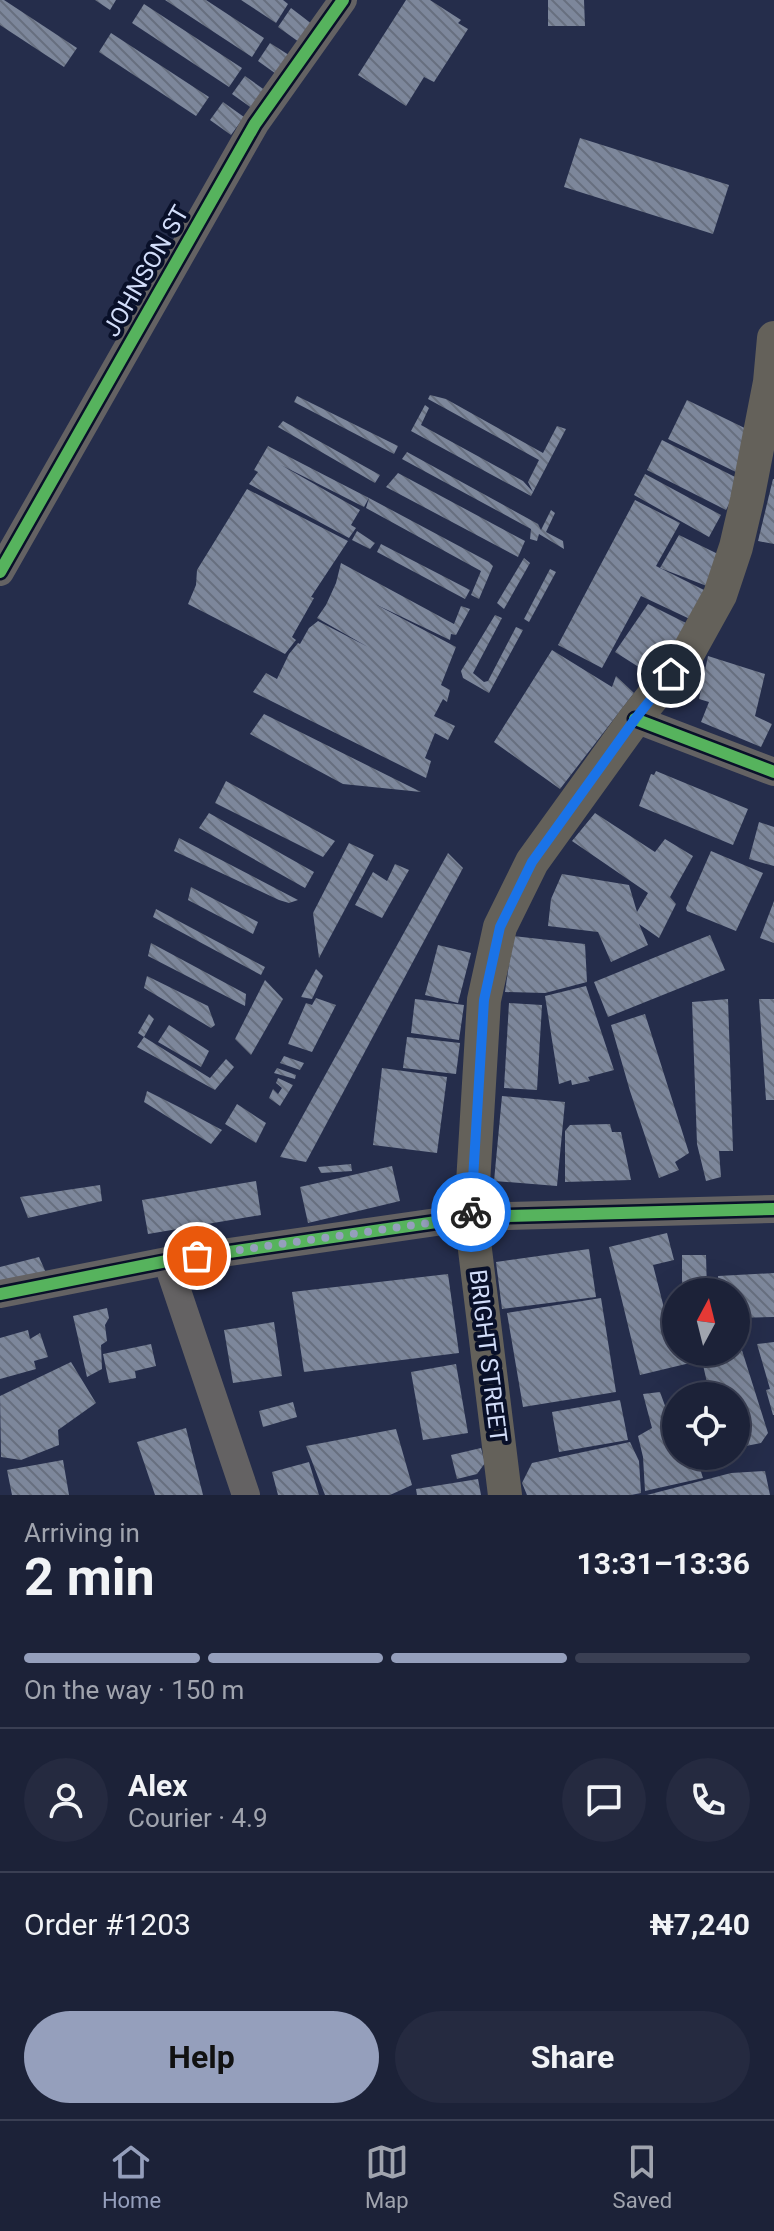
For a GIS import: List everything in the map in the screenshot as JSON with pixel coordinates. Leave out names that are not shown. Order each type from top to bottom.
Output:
[{"type":"main road","name":"BRIGHT STREET","points":[[505,1495],[471,1217],[484,1000],[500,927],[532,862],[635,719],[689,651],[720,595],[736,547],[772,382],[774,338]]},
{"type":"street","name":"JOHNSON ST","points":[[0,572],[255,124],[343,0]]},
{"type":"street","points":[[635,719],[774,772]]},
{"type":"street","points":[[0,1294],[167,1261],[471,1217],[774,1209]]},
{"type":"street","points":[[167,1261],[246,1495]]},
{"type":"building","points":[[0,0],[77,48],[64,67],[0,25]]},
{"type":"building","points":[[95,0],[116,0],[110,10]]},
{"type":"building","points":[[165,0],[206,0],[264,38],[252,57]]},
{"type":"building","points":[[241,0],[283,0],[288,4],[276,23]]},
{"type":"building","points":[[406,0],[430,0],[461,20],[458,23],[468,29],[434,82],[424,77],[406,106],[358,75]]},
{"type":"building","points":[[548,0],[584,0],[585,26],[548,26]]},
{"type":"building","points":[[144,4],[242,68],[229,87],[132,23]]},
{"type":"building","points":[[291,8],[312,24],[299,42],[278,27]]},
{"type":"building","points":[[111,33],[209,97],[196,116],[99,52]]},
{"type":"building","points":[[270,43],[292,57],[279,76],[258,61]]},
{"type":"building","points":[[245,76],[266,91],[253,109],[232,94]]},
{"type":"building","points":[[223,102],[244,117],[231,135],[210,120]]},
{"type":"building","points":[[580,138],[729,185],[713,234],[564,187]]},
{"type":"building","points":[[430,395],[446,399],[543,453],[557,426],[566,429],[531,496],[411,431],[425,405],[429,408],[421,425],[523,481],[533,492],[528,482],[539,460],[428,399]]},
{"type":"building","points":[[297,396],[398,446],[394,454],[294,402]]},
{"type":"building","points":[[687,400],[757,434],[738,473],[668,439]]},
{"type":"building","points":[[283,421],[380,475],[375,483],[278,427]]},
{"type":"building","points":[[662,440],[741,480],[726,510],[647,470]]},
{"type":"building","points":[[268,446],[369,498],[364,507],[281,465],[360,510],[351,525],[356,528],[349,538],[249,484],[258,472],[254,470]]},
{"type":"building","points":[[407,452],[538,524],[541,530],[551,510],[555,513],[546,532],[563,541],[564,549],[539,534],[537,541],[530,539],[531,529],[402,459]]},
{"type":"building","points":[[398,473],[525,541],[518,557],[386,487]]},
{"type":"building","points":[[645,474],[721,515],[709,537],[634,495]]},
{"type":"building","points":[[774,479],[774,544],[758,541]]},
{"type":"building","points":[[247,489],[348,541],[311,597],[314,598],[292,637],[296,640],[285,654],[188,604],[196,585],[197,570]]},
{"type":"building","points":[[369,498],[489,562],[493,566],[479,599],[471,595],[481,571],[366,508]]},
{"type":"building","points":[[635,500],[680,523],[656,566],[708,592],[692,620],[641,596],[602,668],[558,645]]},
{"type":"building","points":[[357,531],[375,543],[370,549],[352,540]]},
{"type":"building","points":[[679,535],[720,555],[712,588],[660,568]]},
{"type":"building","points":[[381,544],[470,590],[465,599],[377,552]]},
{"type":"building","points":[[524,558],[530,563],[504,609],[497,603]]},
{"type":"building","points":[[341,563],[454,624],[461,606],[470,609],[456,635],[451,634],[450,640],[375,604],[456,647],[441,685],[450,690],[447,702],[443,699],[434,716],[455,726],[448,740],[435,733],[425,758],[431,761],[426,778],[253,692],[266,673],[277,679],[289,654],[318,621],[368,647],[317,618],[336,583]]},
{"type":"building","points":[[550,569],[556,572],[529,622],[524,619]]},
{"type":"building","points":[[648,604],[696,628],[645,684],[645,671],[615,652]]},
{"type":"building","points":[[495,615],[502,618],[473,673],[484,682],[488,681],[516,627],[523,630],[489,693],[463,678],[461,671]]},
{"type":"building","points":[[552,650],[612,687],[616,676],[634,693],[560,789],[494,742]]},
{"type":"building","points":[[708,656],[765,674],[755,716],[772,724],[761,747],[701,722],[709,702],[699,699]]},
{"type":"building","points":[[264,714],[421,792],[343,784],[250,734]]},
{"type":"building","points":[[656,771],[748,809],[733,845],[639,806],[651,774],[654,775]]},
{"type":"building","points":[[226,781],[335,841],[323,857],[215,803]]},
{"type":"building","points":[[209,813],[314,872],[305,888],[199,828]]},
{"type":"building","points":[[595,813],[655,852],[665,839],[693,856],[670,897],[676,904],[659,938],[639,924],[648,945],[611,962],[598,932],[548,926],[551,899],[562,874],[629,885],[637,912],[648,893],[572,841]]},
{"type":"building","points":[[759,822],[774,827],[774,866],[749,859]]},
{"type":"building","points":[[179,838],[298,900],[289,903],[279,900],[174,851]]},
{"type":"building","points":[[349,843],[374,855],[319,958],[313,913]]},
{"type":"building","points":[[711,851],[763,873],[736,931],[686,908]]},
{"type":"building","points":[[448,853],[463,868],[306,1162],[280,1157]]},
{"type":"building","points":[[395,864],[409,870],[382,918],[355,905],[373,872],[387,881]]},
{"type":"building","points":[[191,887],[258,922],[253,934],[188,900]]},
{"type":"building","points":[[774,901],[774,943],[760,938]]},
{"type":"building","points":[[156,909],[265,967],[261,975],[153,917]]},
{"type":"building","points":[[710,935],[725,970],[608,1017],[594,982]]},
{"type":"building","points":[[513,936],[585,944],[587,982],[545,993],[505,992]]},
{"type":"building","points":[[151,943],[246,994],[245,1006],[148,956]]},
{"type":"building","points":[[438,945],[471,953],[458,1003],[425,995]]},
{"type":"building","points":[[316,969],[323,976],[312,999],[301,997]]},
{"type":"building","points":[[147,976],[208,1006],[215,1025],[211,1028],[144,988]]},
{"type":"building","points":[[265,980],[283,999],[251,1055],[235,1039]]},
{"type":"building","points":[[586,986],[614,1070],[588,1077],[590,1081],[572,1085],[571,1080],[559,1084],[545,996]]},
{"type":"building","points":[[316,998],[336,1005],[312,1052],[288,1044],[306,1003],[312,1005]]},
{"type":"building","points":[[415,999],[464,1005],[459,1040],[411,1033]]},
{"type":"building","points":[[728,999],[733,1151],[719,1151],[721,1177],[706,1181],[697,1144],[692,1002]]},
{"type":"building","points":[[759,999],[774,999],[774,1100],[766,1100]]},
{"type":"building","points":[[509,1003],[542,1005],[537,1090],[504,1088]]},
{"type":"building","points":[[149,1014],[154,1019],[144,1037],[138,1033]]},
{"type":"building","points":[[645,1014],[689,1153],[675,1162],[679,1170],[659,1178],[611,1025]]},
{"type":"building","points":[[169,1025],[209,1051],[201,1067],[158,1042]]},
{"type":"building","points":[[144,1037],[210,1078],[226,1059],[234,1067],[215,1090],[137,1047]]},
{"type":"building","points":[[407,1037],[460,1043],[456,1074],[403,1068]]},
{"type":"building","points":[[284,1056],[304,1063],[300,1070],[280,1063]]},
{"type":"building","points":[[277,1068],[296,1075],[295,1079],[274,1073]]},
{"type":"building","points":[[382,1068],[447,1077],[437,1153],[373,1145]]},
{"type":"building","points":[[278,1078],[293,1085],[280,1106],[269,1098],[273,1089],[278,1094],[282,1088],[276,1083]]},
{"type":"building","points":[[147,1091],[222,1130],[211,1144],[144,1102]]},
{"type":"building","points":[[502,1096],[565,1102],[557,1186],[494,1181]]},
{"type":"building","points":[[237,1104],[266,1123],[256,1143],[225,1124]]},
{"type":"building","points":[[610,1124],[612,1132],[621,1132],[631,1180],[565,1182],[565,1131],[570,1125]]},
{"type":"building","points":[[351,1164],[352,1171],[321,1173],[318,1167]]},
{"type":"building","points":[[392,1166],[400,1201],[308,1223],[300,1187]]},
{"type":"building","points":[[256,1181],[261,1215],[148,1234],[142,1200]]},
{"type":"building","points":[[100,1185],[102,1201],[28,1218],[20,1197]]},
{"type":"building","points":[[667,1233],[674,1260],[653,1265],[662,1300],[662,1366],[678,1366],[640,1375],[609,1247]]},
{"type":"building","points":[[589,1249],[596,1297],[502,1309],[496,1262]]},
{"type":"building","points":[[682,1255],[706,1255],[707,1278],[682,1278]]},
{"type":"building","points":[[39,1257],[47,1275],[0,1289],[0,1267]]},
{"type":"building","points":[[774,1273],[774,1317],[750,1318],[750,1278],[718,1276]]},
{"type":"building","points":[[448,1274],[459,1353],[304,1372],[292,1292]]},
{"type":"building","points":[[601,1298],[616,1392],[523,1407],[507,1313]]},
{"type":"building","points":[[107,1308],[107,1341],[101,1345],[102,1369],[87,1377],[73,1316]]},
{"type":"building","points":[[274,1322],[282,1376],[233,1383],[224,1330]]},
{"type":"building","points":[[28,1330],[30,1339],[40,1333],[48,1357],[34,1361],[36,1369],[0,1379],[0,1338]]},
{"type":"building","points":[[774,1342],[773,1415],[766,1390],[770,1389],[757,1344]]},
{"type":"building","points":[[151,1344],[156,1366],[135,1371],[136,1378],[109,1383],[103,1354]]},
{"type":"building","points":[[71,1362],[96,1403],[58,1430],[59,1445],[21,1460],[1,1457],[0,1396]]},
{"type":"building","points":[[456,1364],[468,1433],[423,1440],[411,1372]]},
{"type":"building","points":[[703,1366],[747,1366],[768,1433],[761,1443],[750,1445],[750,1382],[707,1382]]},
{"type":"building","points":[[660,1392],[662,1398],[662,1470],[700,1470],[703,1478],[645,1491],[638,1436],[652,1428],[643,1394]]},
{"type":"building","points":[[620,1400],[628,1440],[559,1452],[552,1412]]},
{"type":"building","points":[[293,1402],[297,1417],[263,1427],[259,1411]]},
{"type":"building","points":[[186,1428],[203,1495],[155,1495],[137,1442]]},
{"type":"building","points":[[396,1429],[412,1485],[390,1495],[325,1495],[306,1446]]},
{"type":"building","points":[[630,1442],[639,1461],[641,1493],[527,1495],[522,1483],[532,1463]]},
{"type":"building","points":[[481,1448],[485,1463],[477,1474],[457,1479],[451,1455]]},
{"type":"building","points":[[63,1460],[69,1495],[12,1495],[7,1470]]},
{"type":"building","points":[[309,1462],[319,1495],[278,1495],[272,1472]]},
{"type":"building","points":[[765,1471],[770,1495],[647,1495],[731,1473]]},
{"type":"building","points":[[478,1479],[481,1495],[417,1495],[416,1489]]},
{"type":"cycle path","points":[[0,572],[255,124],[343,0]]},
{"type":"cycle path","points":[[635,719],[774,772]]},
{"type":"cycle path","points":[[0,1294],[167,1261],[471,1217],[774,1209]]},
{"type":"way so far","points":[[197,1256],[471,1217],[471,1212]]},
{"type":"route","points":[[471,1212],[484,1000],[500,927],[532,862],[671,674]]}]
